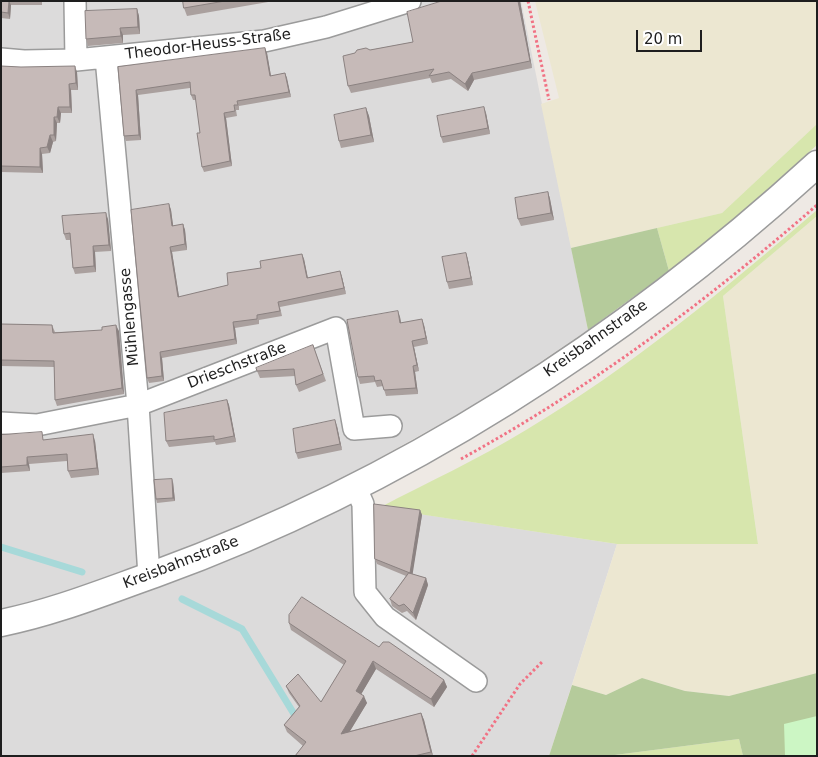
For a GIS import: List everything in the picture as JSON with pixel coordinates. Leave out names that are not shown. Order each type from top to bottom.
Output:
[{"type":"street","points":[[74,1],[76,60]]},
{"type":"street","name":"Theodor-Heuss-Straße","points":[[1,59],[24,62],[106,58],[264,41],[326,28],[410,1]]},
{"type":"street","name":"Mühlengasse","points":[[106,58],[138,405],[149,576]]},
{"type":"street","name":"Kreisbahnstraße","points":[[1,623],[77,604],[241,540],[355,486],[435,444],[505,402],[597,341],[679,280],[761,214],[817,164]]},
{"type":"street","name":"Drieschstraße","points":[[1,423],[38,426],[138,405],[336,328],[354,429],[391,426]]},
{"type":"street","points":[[355,486],[363,504],[365,592],[385,617],[476,681]]},
{"type":"path","points":[[528,1],[549,100]]},
{"type":"path","points":[[472,756],[520,684],[542,662]]},
{"type":"shaded area","points":[[1,1],[521,1],[588,330],[483,400],[356,471],[367,506],[617,544],[549,756],[1,756]]},
{"type":"shaded area","points":[[535,1],[817,1],[817,124],[722,213],[571,248],[541,104],[559,98]]},
{"type":"shaded area","points":[[817,216],[817,673],[729,696],[685,691],[642,678],[606,695],[572,685],[617,544],[758,543],[723,296]]},
{"type":"green space","points":[[817,124],[817,145],[728,225],[669,271],[657,228],[722,213]]},
{"type":"green space","points":[[817,210],[817,216],[723,296],[758,544],[617,544],[379,508],[472,461],[565,406],[640,354],[712,298]]},
{"type":"green space","points":[[657,228],[669,271],[588,330],[571,248]]},
{"type":"green space","points":[[817,673],[817,756],[743,756],[739,739],[607,756],[549,756],[572,685],[606,695],[642,678],[685,691],[729,696]]},
{"type":"green space","points":[[817,716],[817,756],[785,756],[784,724]]},
{"type":"green space","points":[[739,739],[743,756],[607,756]]},
{"type":"building","points":[[1,1],[9,1],[8,13],[1,12]]},
{"type":"building","points":[[183,1],[225,1],[184,8]]},
{"type":"building","points":[[442,1],[518,1],[530,61],[472,73],[465,84],[449,72],[429,76],[434,69],[348,86],[343,56],[366,48],[370,50],[413,42],[407,12]]},
{"type":"building","points":[[137,9],[138,27],[120,28],[121,36],[86,39],[85,11]]},
{"type":"building","points":[[265,48],[270,76],[285,73],[289,92],[237,101],[238,105],[234,105],[235,111],[224,113],[230,161],[202,167],[197,133],[200,133],[195,95],[191,95],[190,82],[136,90],[139,135],[124,136],[118,67]]},
{"type":"building","points":[[1,66],[75,66],[76,83],[69,84],[70,107],[58,107],[57,117],[54,117],[54,135],[50,135],[47,147],[40,148],[40,167],[1,166]]},
{"type":"building","points":[[484,107],[488,128],[441,137],[437,116]]},
{"type":"building","points":[[366,108],[371,135],[339,141],[334,115]]},
{"type":"building","points":[[548,192],[551,213],[518,219],[515,198]]},
{"type":"building","points":[[169,204],[172,226],[183,224],[185,244],[170,247],[178,297],[228,285],[227,273],[261,268],[260,261],[302,254],[307,278],[340,271],[344,288],[278,302],[280,311],[257,315],[257,319],[233,322],[235,339],[160,352],[162,376],[147,378],[131,210]]},
{"type":"building","points":[[106,213],[109,245],[93,246],[94,266],[73,268],[70,233],[64,234],[62,216]]},
{"type":"building","points":[[466,253],[471,278],[447,282],[442,257]]},
{"type":"building","points":[[398,311],[400,323],[422,319],[426,338],[412,341],[417,365],[413,366],[416,388],[384,390],[381,380],[375,381],[374,376],[358,377],[347,320]]},
{"type":"building","points":[[1,324],[52,325],[53,333],[102,330],[102,327],[116,325],[122,388],[55,400],[54,361],[1,360]]},
{"type":"building","points":[[313,345],[323,374],[296,385],[294,369],[257,371],[256,368]]},
{"type":"building","points":[[227,400],[234,436],[214,440],[214,436],[166,441],[164,413]]},
{"type":"building","points":[[335,420],[340,444],[296,453],[293,429]]},
{"type":"building","points":[[42,432],[43,440],[93,434],[97,468],[68,471],[67,454],[27,457],[27,465],[1,467],[1,435]]},
{"type":"building","points":[[172,479],[173,498],[156,499],[154,480]]},
{"type":"building","points":[[374,504],[420,510],[410,573],[375,559]]},
{"type":"building","points":[[409,573],[426,578],[413,613],[404,604],[399,606],[390,599]]},
{"type":"building","points":[[302,597],[379,647],[383,642],[389,642],[444,680],[431,699],[373,661],[356,691],[364,696],[341,734],[421,713],[431,752],[414,756],[295,756],[306,742],[284,725],[300,706],[286,686],[298,674],[321,702],[346,661],[289,623],[289,615]]},
{"type":"waterway","points":[[1,547],[82,572]]},
{"type":"waterway","points":[[182,599],[242,629],[294,714]]}]
